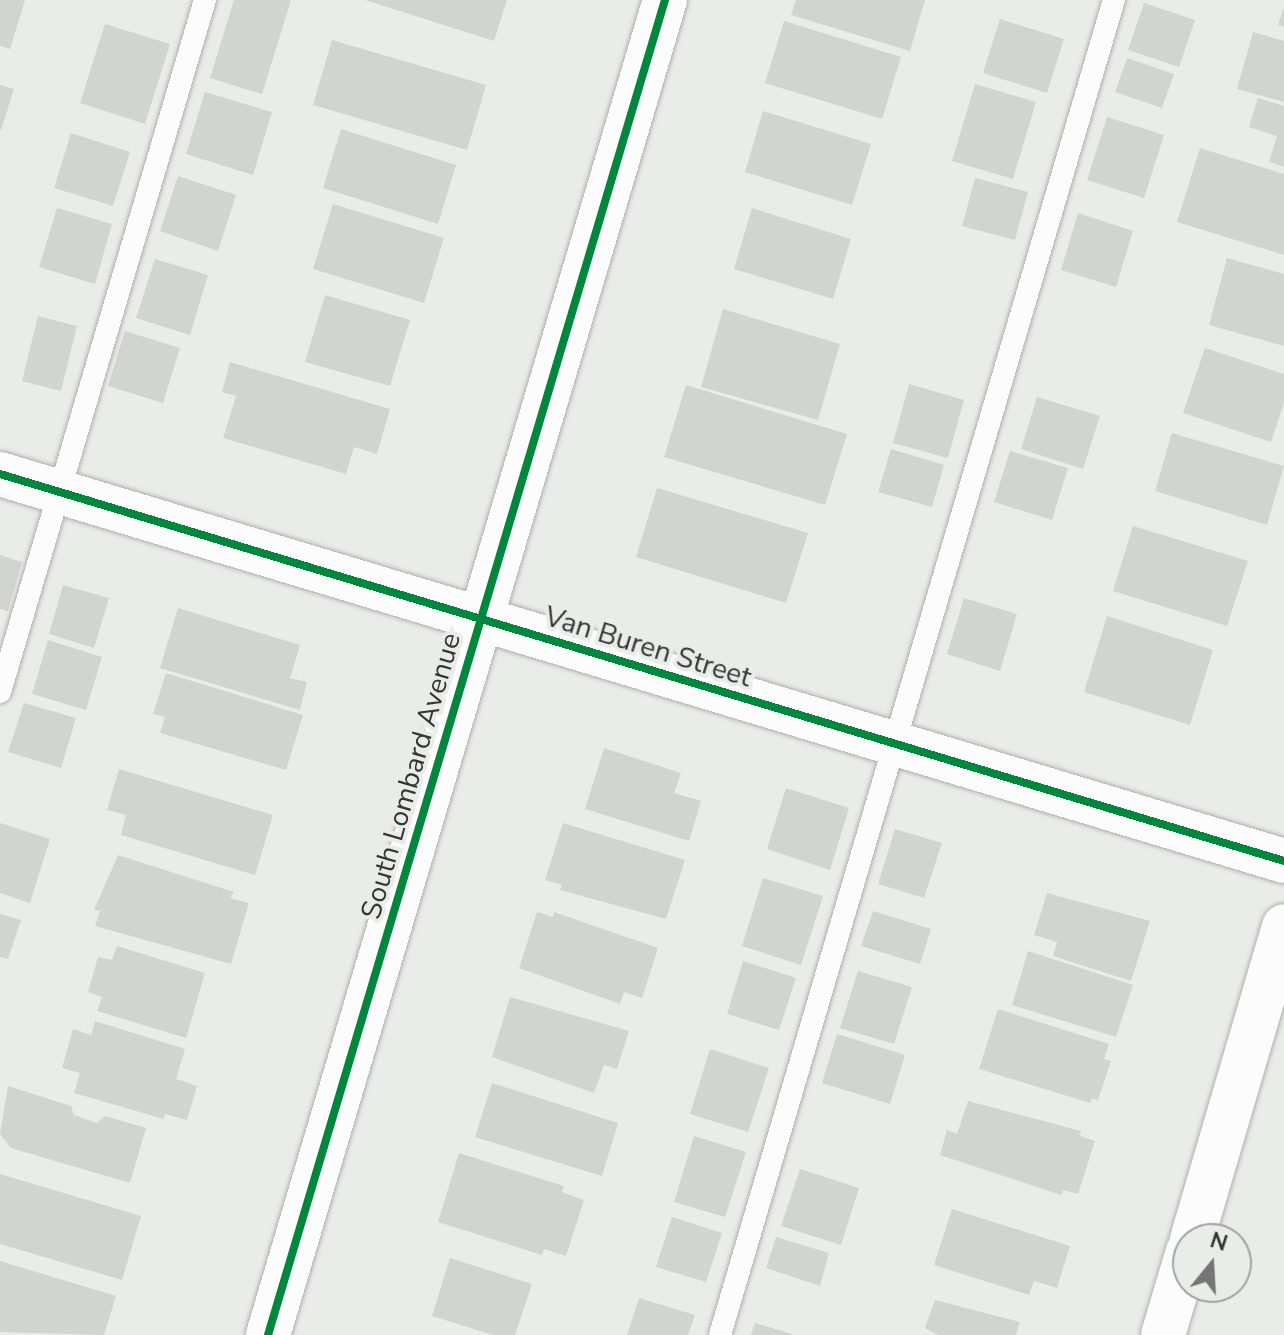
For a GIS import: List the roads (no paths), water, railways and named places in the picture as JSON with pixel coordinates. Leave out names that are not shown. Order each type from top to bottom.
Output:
[{"type":"street","name":"South Lombard Avenue","points":[[268,1335],[665,0]]},
{"type":"street","name":"Van Buren Street","points":[[0,474],[1284,861]]},
{"type":"street","points":[[1197,1223],[1284,926]]},
{"type":"street","points":[[1163,1335],[1173,1303]]},
{"type":"lane","points":[[0,692],[205,0]]},
{"type":"lane","points":[[720,1335],[1114,0]]}]
